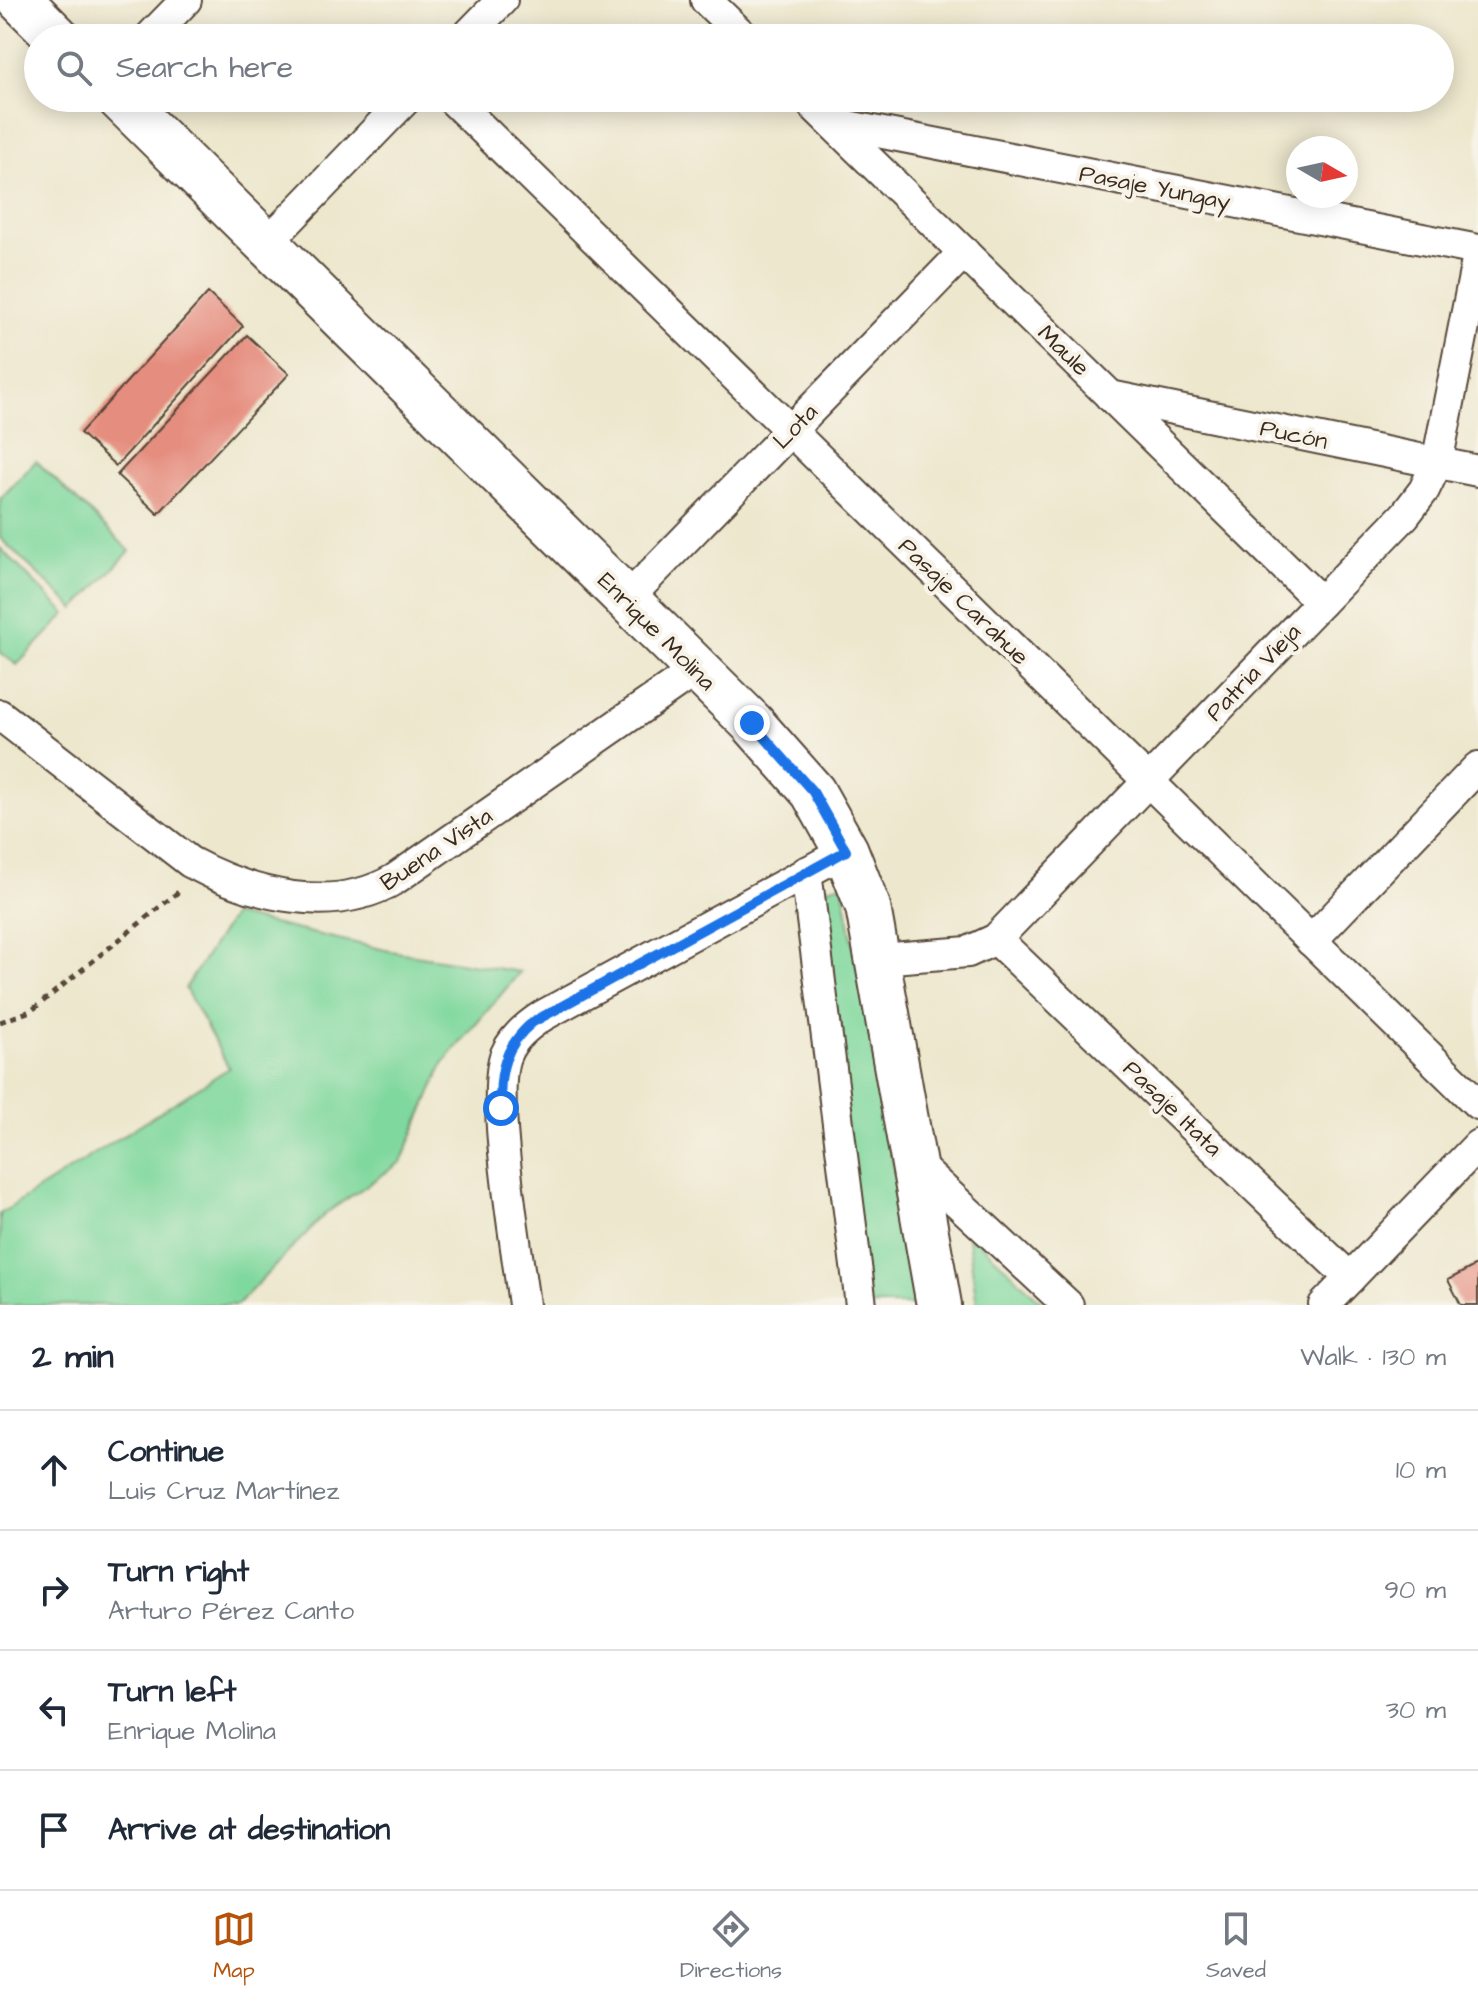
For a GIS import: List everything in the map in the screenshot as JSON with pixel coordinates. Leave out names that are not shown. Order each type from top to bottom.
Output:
[{"type":"main road","points":[[20,0],[44,24]]},
{"type":"main road","name":"Enrique Molina","points":[[133,112],[794,768],[846,851],[868,907],[939,1305]]},
{"type":"street","points":[[163,24],[186,0]]},
{"type":"street","points":[[479,24],[502,0]]},
{"type":"street","points":[[706,0],[731,24]]},
{"type":"street","points":[[266,244],[393,112]]},
{"type":"street","name":"Pasaje Carahue","points":[[465,112],[1478,1104]]},
{"type":"street","name":"Maule","points":[[821,112],[1321,602]]},
{"type":"street","name":"Pasaje Yungay","points":[[832,123],[1478,253]]},
{"type":"street","name":"Lota","points":[[626,600],[964,252]]},
{"type":"street","name":"Patria Vieja","points":[[879,959],[968,952],[996,939],[1415,503],[1437,463],[1478,253]]},
{"type":"street","name":"Pucón","points":[[1110,396],[1478,471]]},
{"type":"street","name":"Buena Vista","points":[[0,715],[129,818],[205,871],[239,883],[317,900],[360,896],[378,889],[696,670]]},
{"type":"street","points":[[1311,941],[1478,767]]},
{"type":"street","points":[[524,1305],[500,1095],[505,1055],[523,1030],[544,1015],[846,851]]},
{"type":"street","points":[[806,872],[861,1305]]},
{"type":"street","name":"Pasaje Itata","points":[[996,939],[1350,1278]]},
{"type":"street","points":[[1324,1305],[1478,1145]]},
{"type":"street","points":[[914,1162],[1068,1305]]},
{"type":"path","points":[[0,1022],[31,1011],[205,871]]},
{"type":"green space","points":[[36,461],[130,551],[75,609],[0,538],[0,499]]},
{"type":"green space","points":[[0,548],[66,614],[17,665],[0,652]]},
{"type":"green space","points":[[842,884],[919,1305],[869,1305],[816,891]]},
{"type":"green space","points":[[233,915],[390,951],[520,972],[444,1062],[401,1162],[326,1213],[237,1305],[0,1305],[0,1214],[229,1068],[185,988]]},
{"type":"green space","points":[[967,1231],[1045,1305],[977,1305]]},
{"type":"building","points":[[208,293],[243,326],[116,466],[80,433]]},
{"type":"building","points":[[247,335],[289,374],[158,514],[117,475]]},
{"type":"building","points":[[1478,1264],[1478,1305],[1461,1305],[1448,1280]]},
{"type":"route","points":[[501,1108],[500,1081],[505,1055],[523,1030],[533,1022],[846,851],[813,792],[752,723]]}]
